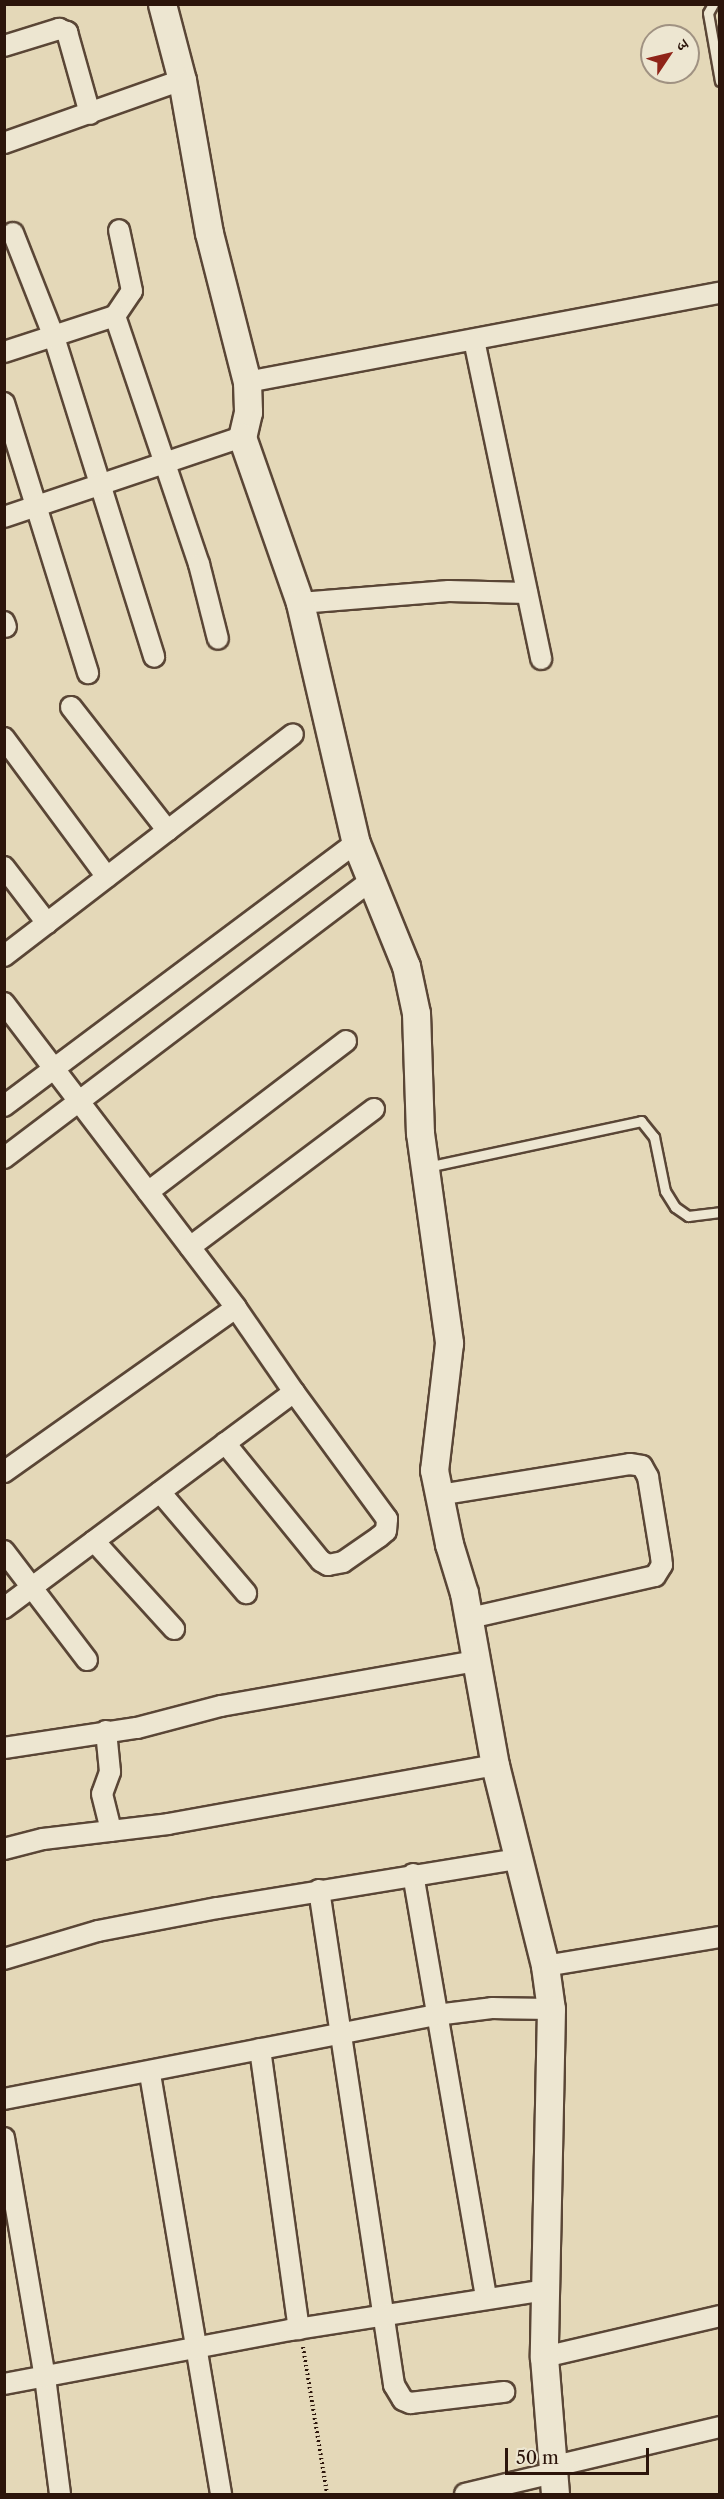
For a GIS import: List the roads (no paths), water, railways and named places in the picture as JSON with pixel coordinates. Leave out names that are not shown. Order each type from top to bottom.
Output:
[{"type":"street","points":[[162,4],[182,80],[209,233],[246,382],[248,412],[242,437],[300,603],[356,843],[369,882],[406,966],[416,1013],[420,1133],[427,1167],[449,1342],[434,1470],[470,1618],[475,1661],[495,1765],[545,1966],[551,2009],[544,2357],[547,2428],[554,2478]]},
{"type":"street","points":[[4,46],[59,29],[67,32],[90,114]]},
{"type":"street","points":[[4,143],[182,80]]},
{"type":"street","points":[[119,230],[132,284],[124,306],[165,460],[218,639]]},
{"type":"street","points":[[13,233],[54,337],[154,657]]},
{"type":"street","points":[[246,382],[720,293]]},
{"type":"street","points":[[4,352],[54,337],[124,306]]},
{"type":"street","points":[[474,340],[541,659]]},
{"type":"street","points":[[4,403],[88,673]]},
{"type":"street","points":[[4,517],[165,460],[242,437]]},
{"type":"street","points":[[300,603],[449,591],[527,593]]},
{"type":"street","points":[[71,707],[168,831]]},
{"type":"street","points":[[4,956],[293,734]]},
{"type":"street","points":[[4,738],[107,878]]},
{"type":"street","points":[[4,1106],[356,843]]},
{"type":"street","points":[[4,867],[47,924]]},
{"type":"street","points":[[4,1158],[81,1103],[369,882]]},
{"type":"street","points":[[4,1003],[236,1308],[387,1519],[386,1532],[343,1562],[328,1564],[321,1561],[225,1443]]},
{"type":"street","points":[[148,1192],[346,1041]]},
{"type":"street","points":[[190,1247],[374,1109]]},
{"type":"street","points":[[4,1472],[236,1308]]},
{"type":"street","points":[[4,1608],[294,1392]]},
{"type":"street","points":[[439,1495],[630,1464],[642,1466],[648,1477],[662,1565],[655,1576],[470,1618]]},
{"type":"street","points":[[160,1492],[246,1593]]},
{"type":"street","points":[[94,1541],[174,1629]]},
{"type":"street","points":[[4,1551],[87,1660]]},
{"type":"street","points":[[4,1748],[106,1731],[475,1661]]},
{"type":"street","points":[[106,1731],[110,1772],[102,1794],[111,1831]]},
{"type":"street","points":[[4,1849],[43,1839],[111,1831],[495,1765]]},
{"type":"street","points":[[4,1959],[98,1931],[319,1890],[518,1859]]},
{"type":"street","points":[[413,1874],[486,2298]]},
{"type":"street","points":[[319,1890],[343,2032],[394,2385],[403,2400],[421,2402],[504,2391]]},
{"type":"street","points":[[545,1966],[720,1937]]},
{"type":"street","points":[[4,2099],[150,2074],[260,2049],[436,2015],[492,2008],[551,2009]]},
{"type":"street","points":[[260,2049],[300,2329]]},
{"type":"street","points":[[150,2074],[194,2349],[221,2494]]},
{"type":"street","points":[[4,2138],[45,2377],[60,2494]]},
{"type":"street","points":[[4,2384],[300,2329],[545,2290]]},
{"type":"street","points":[[544,2357],[720,2316]]},
{"type":"street","points":[[465,2494],[554,2478],[720,2427]]},
{"type":"lane","points":[[713,4],[708,13],[708,21],[720,81]]},
{"type":"lane","points":[[427,1167],[641,1121],[654,1137],[665,1191],[675,1207],[688,1216],[720,1212]]}]
